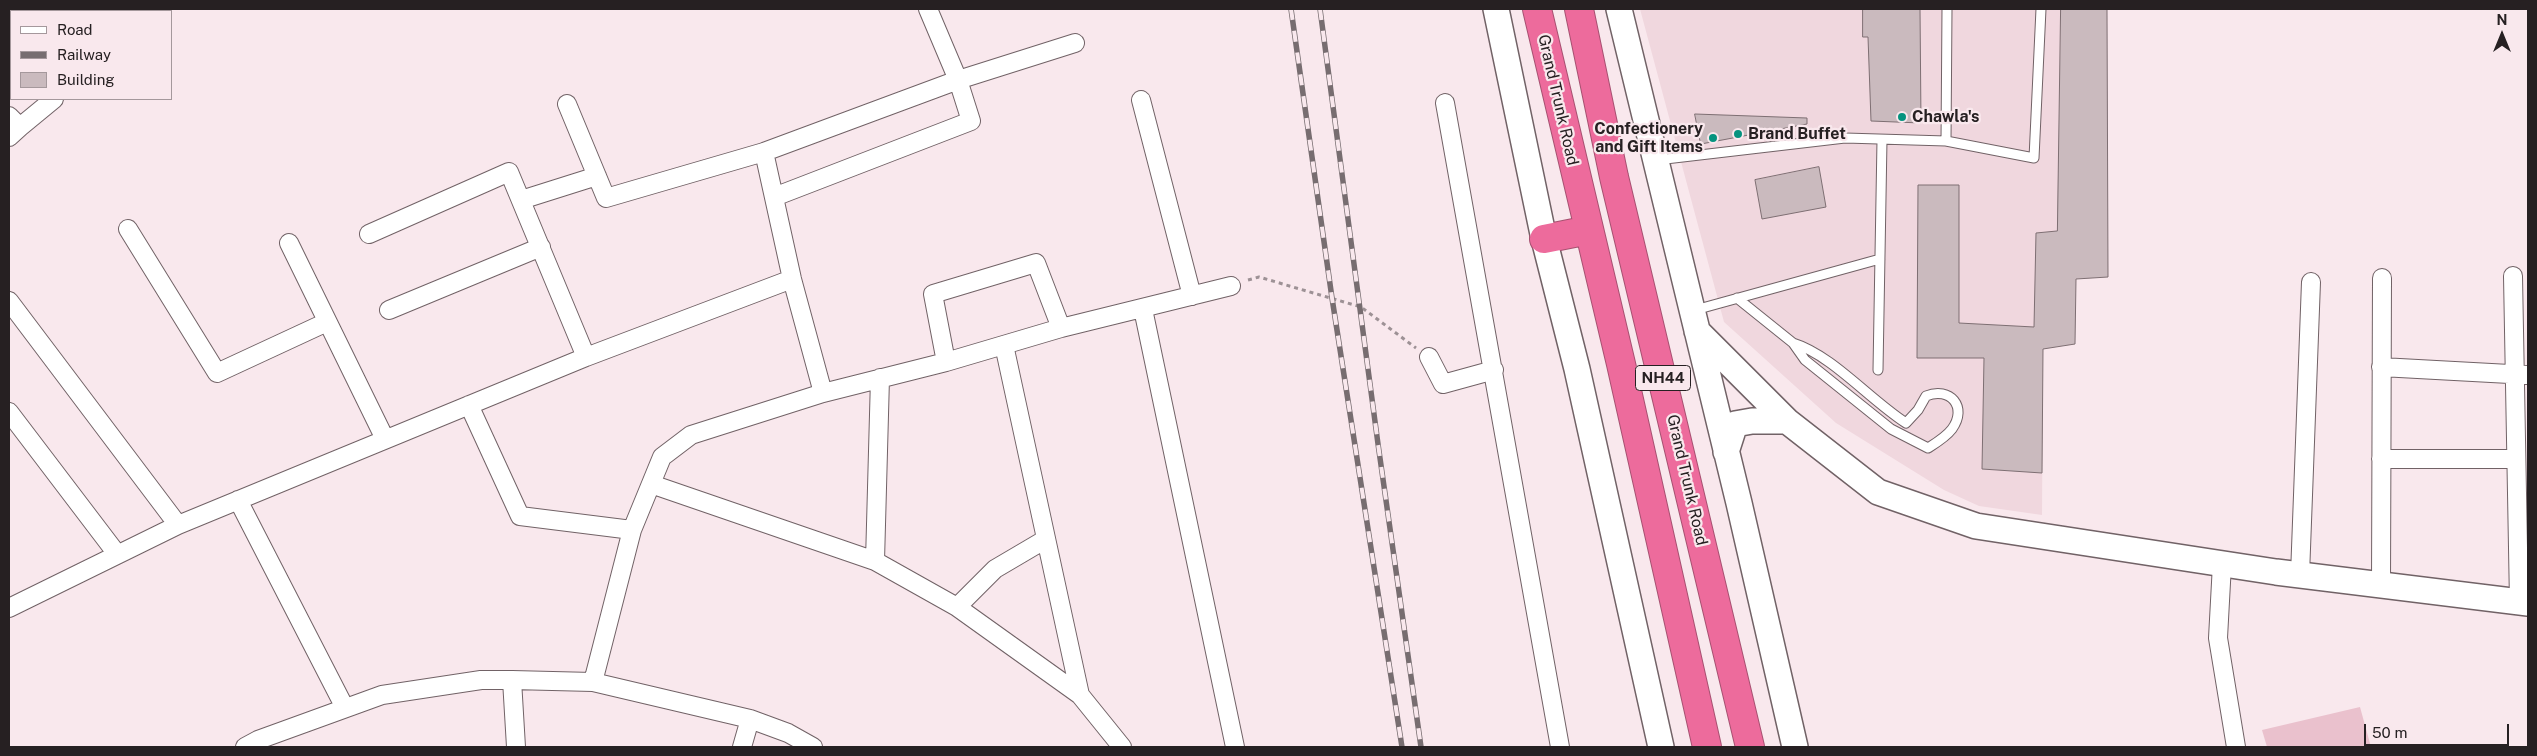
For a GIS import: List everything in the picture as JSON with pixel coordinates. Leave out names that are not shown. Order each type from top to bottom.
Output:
[{"type":"highway","name":"Grand Trunk Road","points":[[1537,9],[1707,747]]},
{"type":"highway","name":"Grand Trunk Road","points":[[1579,9],[1614,178],[1750,747]]},
{"type":"highway","points":[[1544,239],[1589,230]]},
{"type":"street","points":[[774,198],[971,121],[958,80],[928,9]]},
{"type":"street","points":[[1496,9],[1544,239],[1577,369],[1661,747]]},
{"type":"street","points":[[1619,9],[1795,747]]},
{"type":"street","points":[[567,104],[606,198],[764,152],[958,80],[1075,43]]},
{"type":"street","points":[[12,127],[52,100]]},
{"type":"street","points":[[1141,100],[1192,296]]},
{"type":"street","points":[[1445,103],[1560,747]]},
{"type":"street","points":[[764,152],[792,279],[823,393]]},
{"type":"street","points":[[369,234],[509,172],[586,357]]},
{"type":"street","points":[[521,200],[597,176]]},
{"type":"street","points":[[128,229],[217,373],[327,322]]},
{"type":"street","points":[[289,243],[385,439]]},
{"type":"street","points":[[389,310],[541,247]]},
{"type":"street","points":[[946,362],[933,294],[1036,263],[1061,328]]},
{"type":"street","points":[[1694,321],[1787,421],[1878,492],[1976,526],[2300,575],[2523,603],[2516,459],[2521,374],[2513,276]]},
{"type":"street","points":[[2381,585],[2382,278]]},
{"type":"street","points":[[12,601],[178,525],[385,439],[586,357],[792,279]]},
{"type":"street","points":[[2300,575],[2311,282]]},
{"type":"street","points":[[594,682],[632,530],[662,457],[690,436],[823,393],[946,362],[1061,328],[1231,286]]},
{"type":"street","points":[[9,301],[178,525]]},
{"type":"street","points":[[1143,309],[1235,747]]},
{"type":"street","points":[[1004,346],[1080,695]]},
{"type":"street","points":[[1429,357],[1443,384],[1494,370]]},
{"type":"street","points":[[2381,367],[2521,374]]},
{"type":"street","points":[[874,561],[880,378]]},
{"type":"street","points":[[469,405],[520,516],[632,530]]},
{"type":"street","points":[[9,412],[117,554]]},
{"type":"street","points":[[1726,452],[1735,424],[1752,421],[1787,421]]},
{"type":"street","points":[[2381,459],[2516,459]]},
{"type":"street","points":[[651,484],[874,561],[957,607],[1080,695],[1122,747]]},
{"type":"street","points":[[238,500],[345,708]]},
{"type":"street","points":[[957,607],[995,569],[1046,539]]},
{"type":"street","points":[[2222,564],[2218,638],[2236,747]]},
{"type":"street","points":[[245,747],[258,740],[382,695],[480,680],[594,682],[750,719],[788,733],[813,747]]},
{"type":"street","points":[[512,680],[516,747]]},
{"type":"street","points":[[742,747],[750,719]]},
{"type":"lane","points":[[1946,141],[1947,9]]},
{"type":"lane","points":[[1655,160],[1845,138],[1946,141],[2034,158],[2041,9]]},
{"type":"lane","points":[[1878,370],[1882,140]]},
{"type":"lane","points":[[1694,321],[1737,298],[1880,259]]},
{"type":"lane","points":[[1737,298],[1793,343],[1805,360],[1891,429],[1928,448],[1952,430],[1957,420],[1956,403],[1951,397],[1937,392],[1926,396],[1918,410],[1906,422],[1888,412],[1810,348],[1793,343]]},
{"type":"path","points":[[1231,286],[1259,277],[1361,307],[1429,357]]},
{"type":"shaded area","points":[[1640,9],[2107,9],[2108,277],[2076,279],[2075,344],[2043,349],[2042,515],[1979,506],[1944,490],[1836,423],[1724,322]]},
{"type":"shaded area","points":[[2360,707],[2371,747],[2267,747],[2262,730]]},
{"type":"building","points":[[1863,9],[1920,9],[1921,123],[1871,121],[1868,37],[1863,37]]},
{"type":"building","points":[[2061,9],[2107,9],[2108,277],[2076,279],[2075,344],[2043,349],[2042,473],[1982,469],[1984,358],[1917,358],[1918,185],[1959,185],[1959,323],[2034,327],[2036,233],[2057,231]]},
{"type":"building","points":[[1695,114],[1807,118],[1807,124],[1701,144]]},
{"type":"building","points":[[1819,167],[1826,207],[1762,219],[1755,180]]},
{"type":"railway","points":[[1291,9],[1332,298],[1402,747]]},
{"type":"railway","points":[[1320,9],[1378,444],[1421,747]]},
{"type":"place","name":"Chawla's","points":[[1902,117]]},
{"type":"place","name":"Brand Buffet","points":[[1738,134]]},
{"type":"place","name":"Confectionery and Gift Items","points":[[1713,138]]}]
